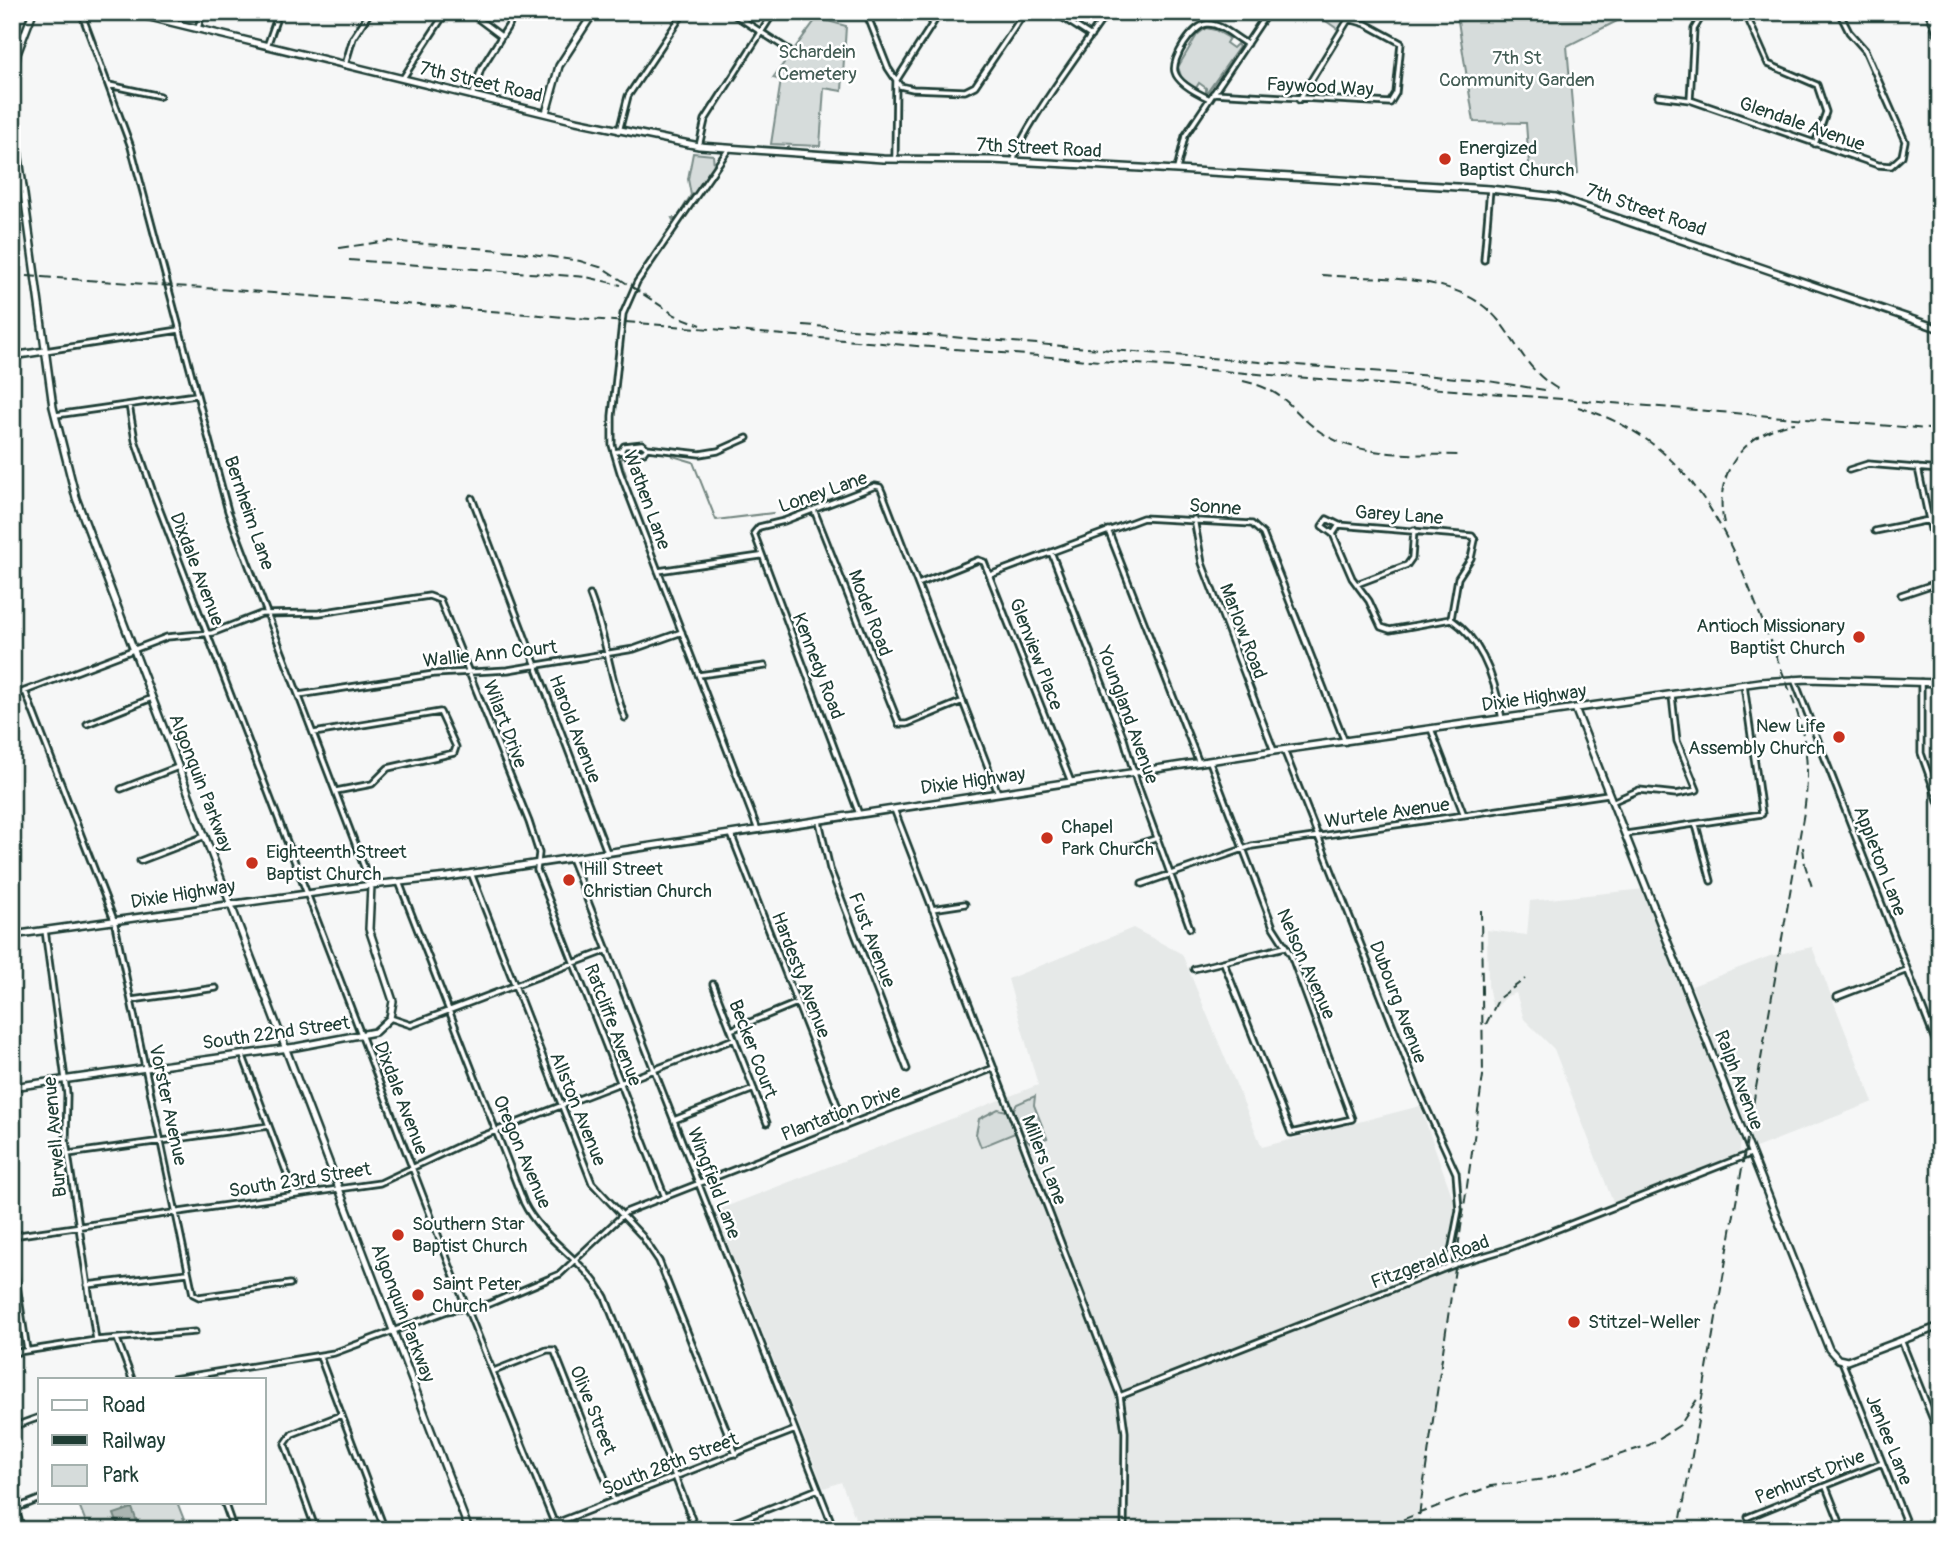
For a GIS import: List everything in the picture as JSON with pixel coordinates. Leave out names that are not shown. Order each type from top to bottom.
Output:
[{"type":"main road","points":[[12,89],[14,62],[33,12]]},
{"type":"main road","name":"7th Street Road","points":[[129,12],[619,131],[728,150],[895,160],[1014,162],[1177,170],[1490,189],[1556,197],[1581,203],[1940,329]]},
{"type":"main road","points":[[546,113],[559,66],[594,12]]},
{"type":"main road","name":"Algonquin Parkway","points":[[12,106],[54,415],[76,498],[469,1530]]},
{"type":"main road","points":[[12,356],[45,351]]},
{"type":"main road","name":"Dixie Highway","points":[[12,935],[309,892],[471,873],[1274,751],[1744,685],[1794,679],[1940,683]]},
{"type":"main road","name":"Ralph Avenue","points":[[1575,708],[1829,1349],[1842,1362]]},
{"type":"main road","name":"Bernheim Lane","points":[[371,885],[368,923],[393,995],[390,1018]]},
{"type":"main road","name":"South 22nd Street","points":[[12,1087],[363,1036],[375,1032],[390,1018]]},
{"type":"main road","points":[[1842,1362],[1940,1326]]},
{"type":"street","name":"Bernheim Lane","points":[[80,12],[131,147],[228,510],[371,885]]},
{"type":"street","points":[[198,29],[202,12]]},
{"type":"street","points":[[267,46],[279,12]]},
{"type":"street","points":[[345,65],[353,38],[370,12]]},
{"type":"street","points":[[402,79],[446,12]]},
{"type":"street","points":[[469,12],[501,36]]},
{"type":"street","points":[[472,96],[481,69],[517,12]]},
{"type":"street","points":[[619,131],[628,96],[684,12]]},
{"type":"street","points":[[730,12],[789,50]]},
{"type":"street","points":[[699,146],[705,120],[774,12]]},
{"type":"street","points":[[866,12],[895,81],[895,160]]},
{"type":"street","points":[[895,81],[940,12]]},
{"type":"street","points":[[895,81],[905,88],[914,89],[972,89],[1025,12]]},
{"type":"street","points":[[1054,12],[1091,36]]},
{"type":"street","points":[[1014,162],[1015,151],[1107,12]]},
{"type":"street","points":[[1177,170],[1185,136],[1268,12]]},
{"type":"street","points":[[1299,100],[1353,12]]},
{"type":"street","points":[[1690,100],[1694,29],[1700,19],[1715,12]]},
{"type":"street","points":[[1745,12],[1768,64],[1816,85],[1826,108],[1815,144]]},
{"type":"street","name":"Glendale Avenue","points":[[1658,96],[1690,100],[1887,167],[1897,162],[1905,150],[1905,141],[1865,50],[1849,32],[1839,12]]},
{"type":"street","points":[[1928,12],[1940,39]]},
{"type":"street","name":"Faywood Way","points":[[1213,93],[1385,104],[1393,100],[1401,43],[1349,19]]},
{"type":"street","points":[[1210,99],[1180,80],[1175,72],[1176,61],[1189,40],[1201,26],[1212,24],[1247,44]]},
{"type":"street","points":[[109,85],[160,96]]},
{"type":"street","name":"Wathen Lane","points":[[728,150],[637,282],[626,304],[612,416],[614,452],[758,830]]},
{"type":"street","points":[[1484,260],[1490,189]]},
{"type":"street","points":[[45,351],[179,330]]},
{"type":"street","points":[[54,415],[196,395]]},
{"type":"street","name":"Dixdale Avenue","points":[[128,405],[145,473],[309,892],[413,1168],[555,1522]]},
{"type":"street","points":[[621,451],[624,446],[642,444],[648,448],[700,454],[718,451],[747,438]]},
{"type":"street","points":[[614,452],[621,451],[626,455],[644,452],[648,448]]},
{"type":"street","points":[[1849,470],[1868,464],[1940,470]]},
{"type":"street","points":[[1918,468],[1940,572]]},
{"type":"street","name":"Loney Lane","points":[[756,529],[875,486],[880,487],[998,793]]},
{"type":"street","name":"Harold Avenue","points":[[472,498],[607,852]]},
{"type":"street","name":"Model Road","points":[[814,509],[901,726],[963,701]]},
{"type":"street","name":"Sonne","points":[[990,575],[1108,530],[1152,517],[1252,524],[1261,531],[1345,741]]},
{"type":"street","name":"Marlow Road","points":[[1194,519],[1202,563],[1274,751]]},
{"type":"street","points":[[1333,534],[1322,526],[1327,519],[1339,525]]},
{"type":"street","points":[[1875,531],[1929,520]]},
{"type":"street","name":"Garey Lane","points":[[1339,525],[1413,530],[1467,535],[1475,540],[1471,558],[1458,578],[1451,619],[1383,629],[1333,534],[1339,525]]},
{"type":"street","name":"Kennedy Road","points":[[756,529],[754,537],[859,814]]},
{"type":"street","points":[[1108,530],[1199,763]]},
{"type":"street","points":[[1357,584],[1407,565],[1412,558],[1413,530]]},
{"type":"street","name":"Youngland Avenue","points":[[1051,552],[1191,928]]},
{"type":"street","points":[[659,571],[761,556]]},
{"type":"street","points":[[918,584],[982,561],[990,575]]},
{"type":"street","name":"Glenview Place","points":[[990,575],[1071,782]]},
{"type":"street","points":[[1901,595],[1940,582]]},
{"type":"street","points":[[590,595],[603,631],[614,688],[625,718]]},
{"type":"street","name":"Wilart Drive","points":[[268,612],[319,612],[437,598],[446,609],[470,671],[528,822],[539,853],[539,863]]},
{"type":"street","points":[[12,696],[167,637],[207,633],[268,612]]},
{"type":"street","points":[[1451,619],[1465,630],[1483,660],[1497,694],[1502,719]]},
{"type":"street","name":"Wallie Ann Court","points":[[299,695],[470,671],[508,670],[607,654],[648,645],[682,632]]},
{"type":"street","points":[[699,675],[765,666]]},
{"type":"street","name":"Appleton Lane","points":[[1794,679],[1940,1053]]},
{"type":"street","points":[[1922,682],[1921,753],[1940,807]]},
{"type":"street","points":[[1626,834],[1761,815],[1763,809],[1744,685]]},
{"type":"street","name":"Vorster Avenue","points":[[25,691],[114,920],[194,1296],[290,1284]]},
{"type":"street","points":[[1614,801],[1639,790],[1675,794],[1698,790],[1677,741],[1672,696]]},
{"type":"street","points":[[87,724],[152,698]]},
{"type":"street","points":[[314,733],[440,712],[456,747],[454,753],[388,768],[372,784],[336,791]]},
{"type":"street","points":[[1431,729],[1464,816]]},
{"type":"street","name":"Dubourg Avenue","points":[[1284,750],[1416,1087],[1456,1173],[1459,1210],[1448,1267]]},
{"type":"street","name":"Nelson Avenue","points":[[1210,762],[1273,927],[1286,947],[1353,1116],[1335,1124],[1291,1133],[1224,962]]},
{"type":"street","points":[[121,789],[178,766]]},
{"type":"street","name":"Wurtele Avenue","points":[[1142,884],[1172,876],[1244,848],[1610,794]]},
{"type":"street","name":"Millers Lane","points":[[894,809],[1120,1396],[1125,1432],[1124,1530]]},
{"type":"street","name":"Fust Avenue","points":[[818,819],[830,869],[907,1069]]},
{"type":"street","points":[[1696,825],[1711,881]]},
{"type":"street","name":"Hardesty Avenue","points":[[731,834],[845,1126]]},
{"type":"street","points":[[140,861],[205,836]]},
{"type":"street","points":[[1129,847],[1158,838]]},
{"type":"street","name":"Wingfield Lane","points":[[571,858],[830,1519]]},
{"type":"street","name":"Ratcliffe Avenue","points":[[539,863],[542,882],[665,1196]]},
{"type":"street","name":"Allston Avenue","points":[[471,873],[592,1183],[642,1236],[659,1261],[736,1454]]},
{"type":"street","name":"Oregon Avenue","points":[[399,882],[528,1211],[594,1280],[605,1297],[696,1530]]},
{"type":"street","points":[[932,909],[965,905]]},
{"type":"street","name":"Burwell Avenue","points":[[45,930],[65,1079],[68,1154],[96,1340]]},
{"type":"street","points":[[1194,969],[1286,947]]},
{"type":"street","points":[[390,1018],[411,1026],[608,950]]},
{"type":"street","points":[[1838,997],[1907,970]]},
{"type":"street","name":"Becker Court","points":[[713,984],[767,1123]]},
{"type":"street","points":[[132,1000],[216,988]]},
{"type":"street","points":[[731,1030],[797,1003]]},
{"type":"street","name":"South 23rd Street","points":[[12,1236],[380,1183],[496,1131],[734,1039]]},
{"type":"street","points":[[243,1054],[295,1195]]},
{"type":"street","name":"Plantation Drive","points":[[621,1215],[994,1068]]},
{"type":"street","points":[[674,1120],[754,1089]]},
{"type":"street","points":[[68,1154],[269,1126]]},
{"type":"street","name":"Fitzgerald Road","points":[[1120,1396],[1448,1267],[1504,1250],[1750,1154]]},
{"type":"street","points":[[185,1378],[320,1357],[447,1311],[489,1304],[551,1279],[575,1260],[621,1215]]},
{"type":"street","points":[[12,1253],[27,1350]]},
{"type":"street","points":[[87,1285],[187,1273]]},
{"type":"street","points":[[12,1353],[96,1340],[195,1332]]},
{"type":"street","points":[[117,1339],[132,1378]]},
{"type":"street","points":[[1901,1340],[1940,1437]]},
{"type":"street","name":"Olive Street","points":[[494,1371],[547,1350],[554,1350],[614,1501]]},
{"type":"street","points":[[320,1357],[385,1530]]},
{"type":"street","name":"Jenlee Lane","points":[[1842,1362],[1909,1530]]},
{"type":"street","points":[[316,1530],[285,1444],[292,1434],[341,1415]]},
{"type":"street","points":[[12,1427],[38,1418]]},
{"type":"street","name":"South 28th Street","points":[[555,1522],[795,1430]]},
{"type":"street","name":"Penhurst Drive","points":[[1748,1517],[1883,1463]]},
{"type":"street","points":[[1826,1486],[1843,1530]]},
{"type":"street","points":[[715,1530],[818,1489]]},
{"type":"street","points":[[14,1509],[38,1500]]},
{"type":"street","points":[[12,1502],[23,1530]]},
{"type":"street","points":[[225,1504],[234,1530]]},
{"type":"shaded area","points":[[1645,889],[1741,1140],[1739,1156],[1614,1205],[1554,1049],[1524,1019],[1516,993],[1507,996],[1493,1011],[1488,985],[1487,930],[1527,935],[1530,901]]},
{"type":"shaded area","points":[[1133,928],[1182,954],[1262,1147],[1420,1106],[1462,1224],[1417,1530],[860,1530],[841,1482],[824,1488],[715,1211],[1038,1085],[1008,979]]},
{"type":"shaded area","points":[[1812,947],[1873,1102],[1753,1149],[1692,986],[1770,956]]},
{"type":"shaded area","points":[[132,1508],[140,1530],[120,1530],[114,1514]]},
{"type":"green space","points":[[1313,12],[1350,12],[1339,30]]},
{"type":"green space","name":"7th St Community Garden","points":[[1521,12],[1635,12],[1567,46],[1578,173],[1530,178],[1526,123],[1474,122],[1458,21]]},
{"type":"green space","name":"Schardein Cemetery","points":[[817,18],[846,26],[842,91],[824,88],[820,146],[771,144],[781,80],[773,78]]},
{"type":"green space","points":[[1206,28],[1229,38],[1226,43],[1233,48],[1237,44],[1239,47],[1206,94],[1206,88],[1199,83],[1196,88],[1182,79],[1178,67],[1197,35]]},
{"type":"green space","points":[[693,153],[713,155],[714,166],[678,219],[673,220],[691,195],[688,179]]},
{"type":"green space","points":[[1035,1096],[1034,1105],[1047,1138],[1031,1143],[1023,1137],[1013,1110],[1017,1104]]},
{"type":"green space","points":[[998,1109],[1007,1111],[1015,1133],[981,1147],[976,1134],[979,1119]]},
{"type":"green space","points":[[79,1504],[178,1504],[188,1530],[89,1530]]},
{"type":"waterway","points":[[648,451],[662,453]]},
{"type":"waterway","points":[[624,454],[621,460],[626,475]]},
{"type":"waterway","points":[[673,456],[693,462],[716,520],[773,513]]},
{"type":"railway","points":[[339,248],[388,241],[513,251],[580,261],[603,268],[675,315],[701,325]]},
{"type":"railway","points":[[349,260],[586,277],[621,285]]},
{"type":"railway","points":[[12,275],[248,291],[1940,430]]},
{"type":"railway","points":[[1321,275],[1417,281],[1462,293],[1482,305],[1499,321],[1531,367],[1558,389]]},
{"type":"railway","points":[[803,325],[1482,380],[1545,390]]},
{"type":"railway","points":[[1243,381],[1272,391],[1315,428],[1341,443],[1391,453],[1459,455]]},
{"type":"railway","points":[[1578,407],[1618,423],[1652,443],[1679,468],[1702,497],[1739,563],[1787,683],[1800,722],[1807,763],[1804,812],[1679,1530]]},
{"type":"railway","points":[[1724,523],[1723,487],[1728,471],[1737,457],[1762,435],[1777,427],[1795,423]]},
{"type":"railway","points":[[1803,847],[1812,887]]},
{"type":"railway","points":[[1417,1530],[1483,1076],[1481,910]]},
{"type":"railway","points":[[1486,1024],[1499,998],[1525,979]]},
{"type":"railway","points":[[1375,1530],[1491,1486],[1545,1479],[1649,1445],[1680,1425],[1698,1398]]},
{"type":"railway","points":[[1349,1530],[1385,1522]]},
{"type":"place","name":"Energized Baptist Church","points":[[1445,159]]},
{"type":"place","name":"Antioch Missionary Baptist Church","points":[[1859,637]]},
{"type":"place","name":"New Life Assembly Church","points":[[1839,737]]},
{"type":"place","name":"Chapel Park Church","points":[[1047,838]]},
{"type":"place","name":"Eighteenth Street Baptist Church","points":[[252,863]]},
{"type":"place","name":"Hill Street Christian Church","points":[[569,880]]},
{"type":"place","name":"Southern Star Baptist Church","points":[[398,1235]]},
{"type":"place","name":"Saint Peter Church","points":[[418,1295]]},
{"type":"place","name":"Stitzel-Weller","points":[[1574,1322]]}]
